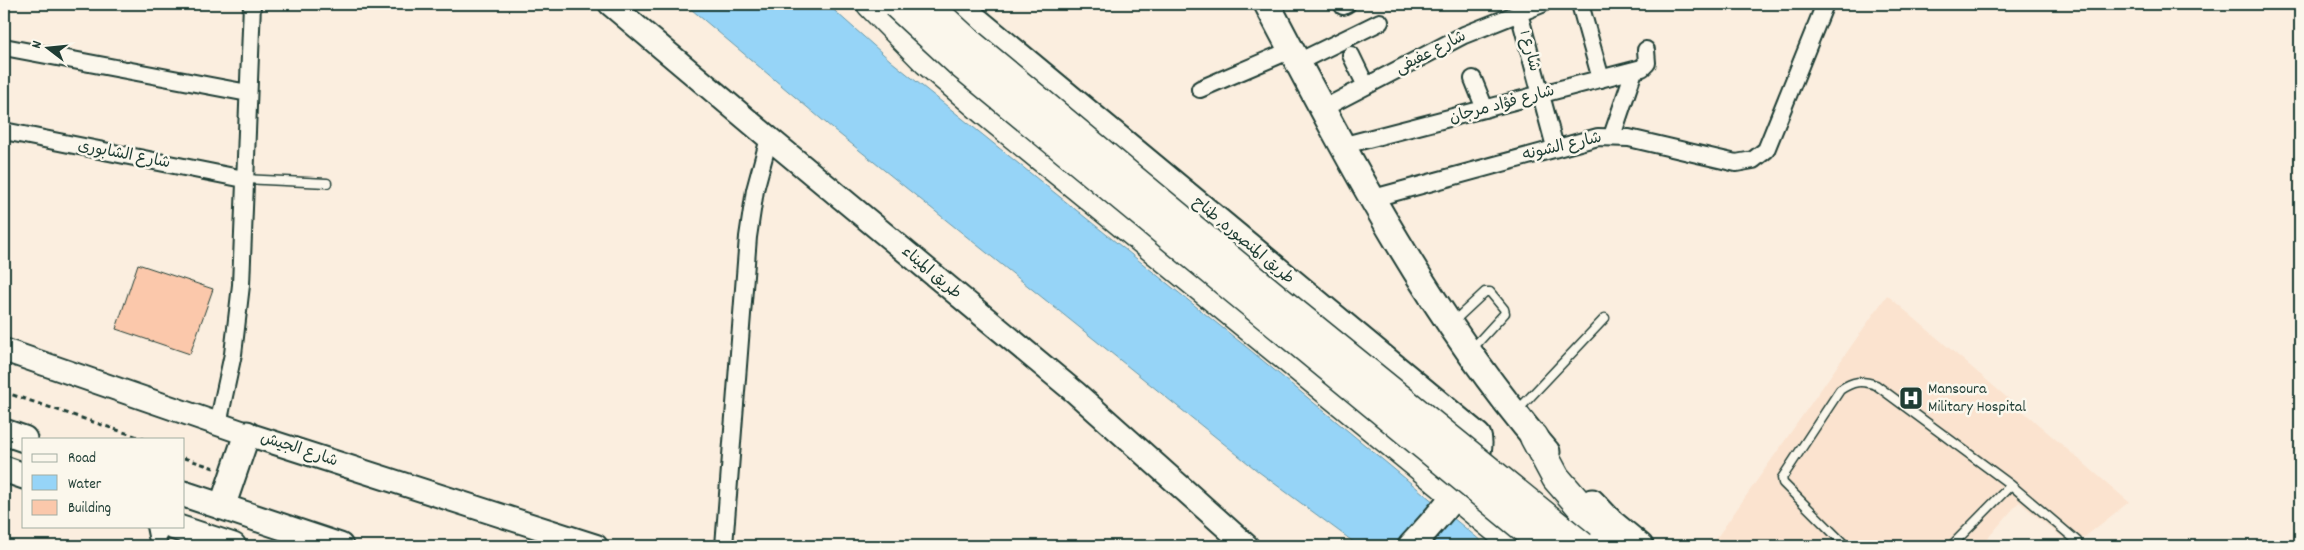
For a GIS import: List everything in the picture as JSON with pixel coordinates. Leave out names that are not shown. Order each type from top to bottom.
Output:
[{"type":"highway","points":[[871,4],[927,61],[985,111],[1450,501],[1518,546]]},
{"type":"highway","points":[[896,4],[962,65],[1546,546]]},
{"type":"highway","points":[[927,4],[974,48],[1281,302],[1582,546]]},
{"type":"highway","points":[[1534,437],[1556,478],[1615,546]]},
{"type":"main road","name":"طريق المنصوره, طناح","points":[[957,4],[1474,431],[1480,442],[1480,449],[1474,464],[1450,501],[1411,546]]},
{"type":"main road","points":[[1269,4],[1294,56],[1370,199],[1450,325],[1534,437],[1612,523],[1640,546]]},
{"type":"main road","points":[[4,432],[22,438]]},
{"type":"main road","points":[[222,507],[247,434]]},
{"type":"main road","points":[[4,469],[22,475]]},
{"type":"main road","points":[[1450,501],[1476,489],[1492,492],[1559,546]]},
{"type":"main road","points":[[185,494],[340,546]]},
{"type":"main road","points":[[178,528],[232,546]]},
{"type":"street","points":[[218,424],[238,318],[252,4]]},
{"type":"street","name":"طريق الميناء","points":[[610,4],[1076,393],[1247,546]]},
{"type":"street","name":"شارع عفيفى","points":[[1322,109],[1464,35],[1542,4]]},
{"type":"street","points":[[1580,4],[1601,79]]},
{"type":"street","name":"شارع الشونه","points":[[1370,199],[1591,138],[1612,136],[1629,138],[1736,163],[1753,160],[1766,150],[1825,4]]},
{"type":"street","name":"شارع 1","points":[[1519,13],[1555,147]]},
{"type":"street","points":[[1200,89],[1294,56],[1380,22]]},
{"type":"street","points":[[4,48],[248,93]]},
{"type":"street","points":[[1612,136],[1634,71],[1645,66],[1648,60],[1646,50]]},
{"type":"street","points":[[1351,55],[1366,86]]},
{"type":"street","name":"شارع فؤاد مرجان","points":[[1342,146],[1634,71]]},
{"type":"street","points":[[1473,79],[1485,109]]},
{"type":"street","name":"شارع الشابورى","points":[[4,131],[244,180]]},
{"type":"street","points":[[724,546],[748,237],[755,190],[769,138]]},
{"type":"street","name":"شارع الجيش","points":[[4,350],[247,434],[596,546]]},
{"type":"street","points":[[155,528],[159,546]]},
{"type":"lane","points":[[244,180],[327,183]]},
{"type":"lane","points":[[1450,325],[1485,292],[1490,292],[1504,309],[1505,313],[1469,352]]},
{"type":"lane","points":[[1515,414],[1605,318]]},
{"type":"lane","points":[[1846,546],[1783,483],[1782,478],[1840,390],[1850,382],[1863,381],[1876,385],[2011,485],[2077,541],[2079,546]]},
{"type":"lane","points":[[1952,546],[2011,485]]},
{"type":"path","points":[[4,392],[141,438]]},
{"type":"path","points":[[185,458],[234,474]]},
{"type":"shaded area","name":"Mansoura Military Hospital","points":[[1887,295],[2129,502],[2073,546],[2019,502],[1981,546],[1711,546]]},
{"type":"water","points":[[685,4],[827,4],[891,61],[1250,350],[1487,546],[1359,546],[1259,472],[833,129]]},
{"type":"building","points":[[138,264],[213,289],[190,354],[116,329]]},
{"type":"place","name":"Mansoura Military Hospital","points":[[1911,398]]}]
